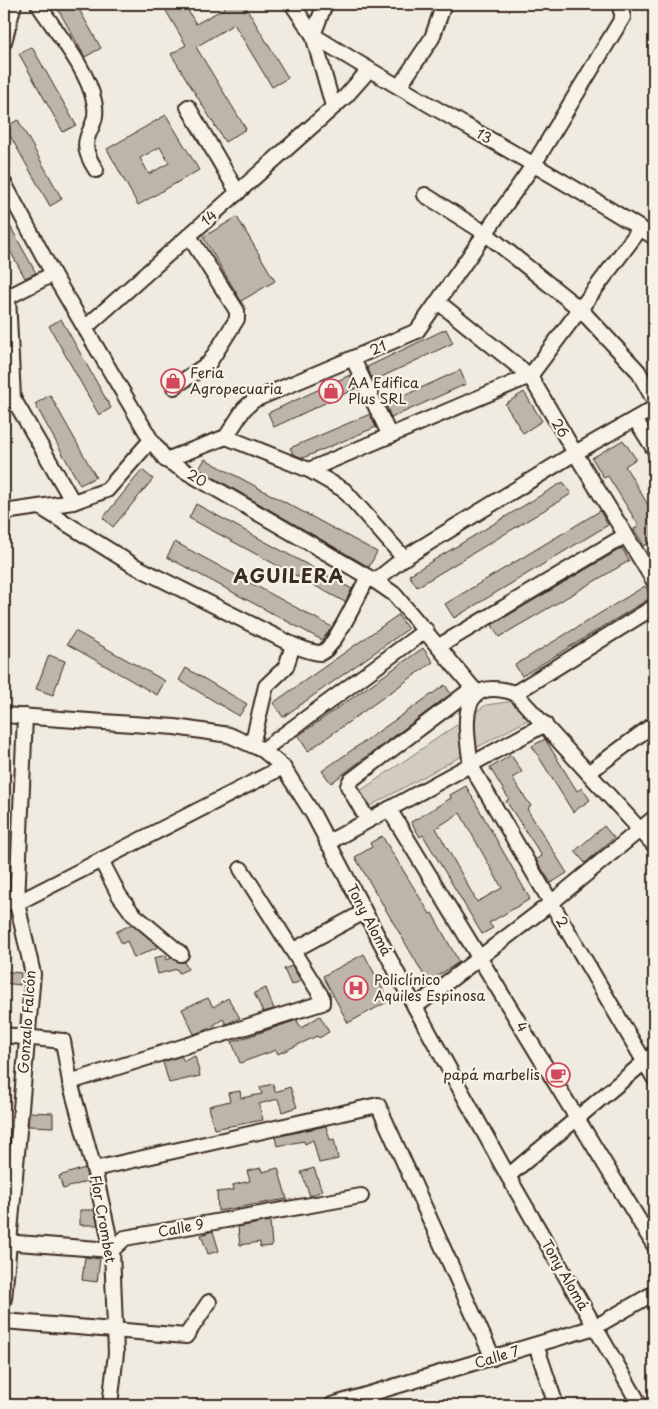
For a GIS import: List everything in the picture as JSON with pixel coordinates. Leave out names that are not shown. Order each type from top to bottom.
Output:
[{"type":"street","points":[[4,42],[14,4]]},
{"type":"street","points":[[38,4],[83,73],[92,93],[95,116],[84,146],[89,160],[96,170]]},
{"type":"street","name":"13","points":[[292,4],[313,35],[332,106]]},
{"type":"street","points":[[313,35],[325,4]]},
{"type":"street","points":[[399,87],[432,38],[444,4]]},
{"type":"street","name":"21","points":[[226,437],[244,409],[254,400],[417,331],[534,164],[624,16],[619,4]]},
{"type":"street","name":"13","points":[[313,35],[368,70],[534,164],[654,237]]},
{"type":"street","name":"14","points":[[85,328],[238,193],[332,106],[346,96],[368,70]]},
{"type":"street","points":[[188,107],[238,193]]},
{"type":"street","name":"20","points":[[4,183],[53,274],[151,440],[166,460],[394,594],[475,690]]},
{"type":"street","points":[[425,195],[485,233],[581,310],[638,371],[654,400]]},
{"type":"street","points":[[309,470],[530,376],[640,229]]},
{"type":"street","points":[[174,387],[209,363],[237,319],[237,311],[189,236]]},
{"type":"street","points":[[53,274],[6,294],[14,398],[73,502]]},
{"type":"street","name":"26","points":[[438,302],[530,376],[574,453],[654,580]]},
{"type":"street","points":[[353,359],[390,436]]},
{"type":"street","points":[[40,507],[133,565],[293,645],[318,653],[326,650],[335,638],[371,579],[574,453],[654,408]]},
{"type":"street","points":[[635,419],[654,449]]},
{"type":"street","points":[[166,460],[226,437],[309,470],[344,490],[404,558]]},
{"type":"street","points":[[4,512],[73,502],[107,490],[151,440]]},
{"type":"street","points":[[439,646],[626,535]]},
{"type":"street","points":[[515,693],[654,607]]},
{"type":"street","points":[[257,748],[426,630]]},
{"type":"street","points":[[257,748],[266,686],[286,667],[293,645]]},
{"type":"street","points":[[368,819],[348,786],[350,781],[475,690],[498,688],[515,693],[654,845]]},
{"type":"street","points":[[470,766],[466,722],[470,702],[475,690]]},
{"type":"street","name":"Tony Alomá","points":[[4,715],[176,727],[230,735],[257,748],[283,768],[309,808],[508,1176],[640,1405]]},
{"type":"street","name":"Gonzalo Falcón","points":[[4,1300],[6,1242],[33,974],[11,903],[25,716]]},
{"type":"street","points":[[327,843],[545,724]]},
{"type":"street","points":[[588,773],[654,724]]},
{"type":"street","name":"2","points":[[470,766],[551,903],[649,1058],[654,1078]]},
{"type":"street","points":[[11,903],[283,768]]},
{"type":"street","name":"4","points":[[389,809],[654,1245]]},
{"type":"street","points":[[415,1007],[551,903],[654,818]]},
{"type":"street","points":[[101,860],[119,895],[133,914],[182,954]]},
{"type":"street","points":[[70,1082],[322,1003],[322,996],[294,950],[241,870]]},
{"type":"street","points":[[294,950],[364,912]]},
{"type":"street","points":[[4,1035],[26,1038]]},
{"type":"street","name":"Flor Crombet","points":[[26,1038],[63,1041],[70,1082],[94,1169],[112,1250],[116,1353],[110,1405]]},
{"type":"street","points":[[508,1176],[649,1058]]},
{"type":"street","points":[[94,1169],[378,1105],[493,1358]]},
{"type":"street","name":"Calle 9","points":[[112,1250],[125,1238],[361,1196]]},
{"type":"street","points":[[6,1242],[112,1250]]},
{"type":"street","name":"Calle 7","points":[[332,1405],[595,1327],[654,1293]]},
{"type":"street","points":[[4,1321],[186,1336],[196,1325],[209,1302]]},
{"type":"street","points":[[536,1345],[556,1405]]},
{"type":"shaded area","points":[[514,701],[531,718],[370,806],[360,791],[486,705]]},
{"type":"building","points":[[55,4],[76,4],[101,48],[85,57]]},
{"type":"building","points":[[162,4],[184,4],[196,24],[225,8],[222,4],[244,4],[288,78],[272,87],[234,24],[196,47],[246,129],[225,142],[171,54],[186,45]]},
{"type":"building","points":[[32,47],[76,125],[63,132],[19,54]]},
{"type":"building","points":[[166,115],[199,170],[138,205],[107,149]],"holes":[[[160,147],[169,163],[149,174],[140,158]]]},
{"type":"building","points":[[18,120],[62,199],[50,206],[5,127]]},
{"type":"building","points":[[4,215],[36,273],[25,278],[4,240]]},
{"type":"building","points":[[237,217],[275,281],[241,301],[203,237]]},
{"type":"building","points":[[61,319],[111,408],[99,415],[49,326]]},
{"type":"building","points":[[446,329],[453,343],[373,381],[367,367]]},
{"type":"building","points":[[460,370],[466,384],[391,418],[386,404]]},
{"type":"building","points":[[350,375],[357,388],[274,427],[268,413]]},
{"type":"building","points":[[524,392],[542,421],[523,433],[505,404]]},
{"type":"building","points":[[50,395],[96,477],[80,485],[35,404]]},
{"type":"building","points":[[370,414],[376,427],[303,458],[293,454],[290,448]]},
{"type":"building","points":[[623,440],[636,459],[625,466],[654,515],[654,539],[644,546],[634,529],[639,526],[608,476],[604,478],[592,458]]},
{"type":"building","points":[[205,459],[377,552],[369,567],[199,469]]},
{"type":"building","points":[[142,470],[153,479],[113,527],[103,518]]},
{"type":"building","points":[[563,482],[571,494],[417,587],[409,575]]},
{"type":"building","points":[[196,504],[352,589],[345,602],[189,518]]},
{"type":"building","points":[[600,511],[608,525],[454,618],[445,604]]},
{"type":"building","points":[[175,542],[332,627],[322,640],[167,557]]},
{"type":"building","points":[[622,548],[629,561],[499,637],[492,625]]},
{"type":"building","points":[[645,586],[652,597],[522,676],[515,665]]},
{"type":"building","points":[[398,615],[408,629],[283,717],[273,703]]},
{"type":"building","points":[[75,631],[165,681],[157,695],[67,644]]},
{"type":"building","points":[[423,648],[433,662],[308,751],[298,736]]},
{"type":"building","points":[[49,655],[65,661],[53,695],[36,689]]},
{"type":"building","points":[[186,668],[247,704],[239,716],[179,680]]},
{"type":"building","points":[[445,685],[451,694],[331,783],[322,771]]},
{"type":"building","points":[[545,739],[577,791],[582,788],[590,800],[573,812],[532,746]]},
{"type":"building","points":[[511,755],[522,772],[512,778],[531,806],[527,809],[567,873],[551,883],[536,860],[542,856],[506,801],[509,799],[490,768]]},
{"type":"building","points":[[466,786],[530,899],[489,923],[493,928],[482,934],[423,835],[420,837],[411,822],[451,798],[450,795]],"holes":[[[460,813],[502,888],[477,902],[436,828]]]},
{"type":"building","points":[[604,826],[614,838],[585,863],[575,851]]},
{"type":"building","points":[[382,836],[430,914],[432,913],[459,962],[428,982],[355,857],[372,847],[370,843]]},
{"type":"building","points":[[132,924],[158,947],[134,958],[127,941],[122,944],[116,932]]},
{"type":"building","name":"Policlínico Aquiles Espinosa","points":[[364,954],[389,1001],[348,1023],[323,976]]},
{"type":"building","points":[[166,955],[167,960],[172,958],[179,962],[184,962],[188,969],[179,973],[177,969],[158,974],[154,958]]},
{"type":"building","points":[[292,966],[301,981],[291,985],[284,969]]},
{"type":"building","points":[[4,971],[21,973],[20,985],[4,983]]},
{"type":"building","points":[[266,988],[274,1009],[263,1012],[254,993]]},
{"type":"building","points":[[208,998],[213,1007],[228,998],[240,1018],[226,1024],[223,1019],[206,1030],[194,1034],[182,1009]]},
{"type":"building","points":[[320,1016],[329,1032],[319,1038],[317,1036],[278,1054],[276,1050],[240,1063],[232,1042],[297,1020],[301,1028]]},
{"type":"building","points":[[181,1056],[184,1061],[195,1056],[200,1076],[169,1083],[163,1062]]},
{"type":"building","points":[[273,1084],[275,1092],[290,1087],[297,1107],[282,1112],[278,1099],[259,1104],[263,1120],[214,1129],[209,1106],[230,1101],[228,1093],[240,1091],[241,1098],[262,1094],[260,1087]]},
{"type":"building","points":[[29,1112],[53,1113],[53,1127],[28,1126]]},
{"type":"building","points":[[326,1126],[330,1140],[334,1139],[338,1159],[319,1163],[313,1140],[305,1144],[304,1141],[277,1146],[275,1137]]},
{"type":"building","points":[[85,1168],[88,1181],[63,1189],[59,1176]]},
{"type":"building","points":[[261,1168],[262,1172],[278,1168],[287,1199],[218,1211],[217,1192],[234,1190],[233,1185],[250,1181],[247,1171]]},
{"type":"building","points":[[314,1168],[322,1191],[310,1196],[301,1172]]},
{"type":"building","points":[[80,1210],[94,1210],[98,1225],[80,1225]]},
{"type":"building","points":[[270,1221],[272,1246],[260,1247],[260,1242],[240,1245],[238,1227]]},
{"type":"building","points":[[213,1231],[219,1251],[208,1254],[201,1235]]},
{"type":"building","points":[[85,1257],[100,1259],[97,1282],[82,1280]]},
{"type":"place","name":"Feria Agropecuaria","points":[[173,381]]},
{"type":"place","name":"AA Edifica Plus SRL","points":[[331,391]]},
{"type":"place","name":"Policlínico Aquiles Espinosa","points":[[356,988]]},
{"type":"place","name":"papá marbelis","points":[[558,1075]]},
{"type":"district","name":"AGUILERA","points":[[289,576]]}]
